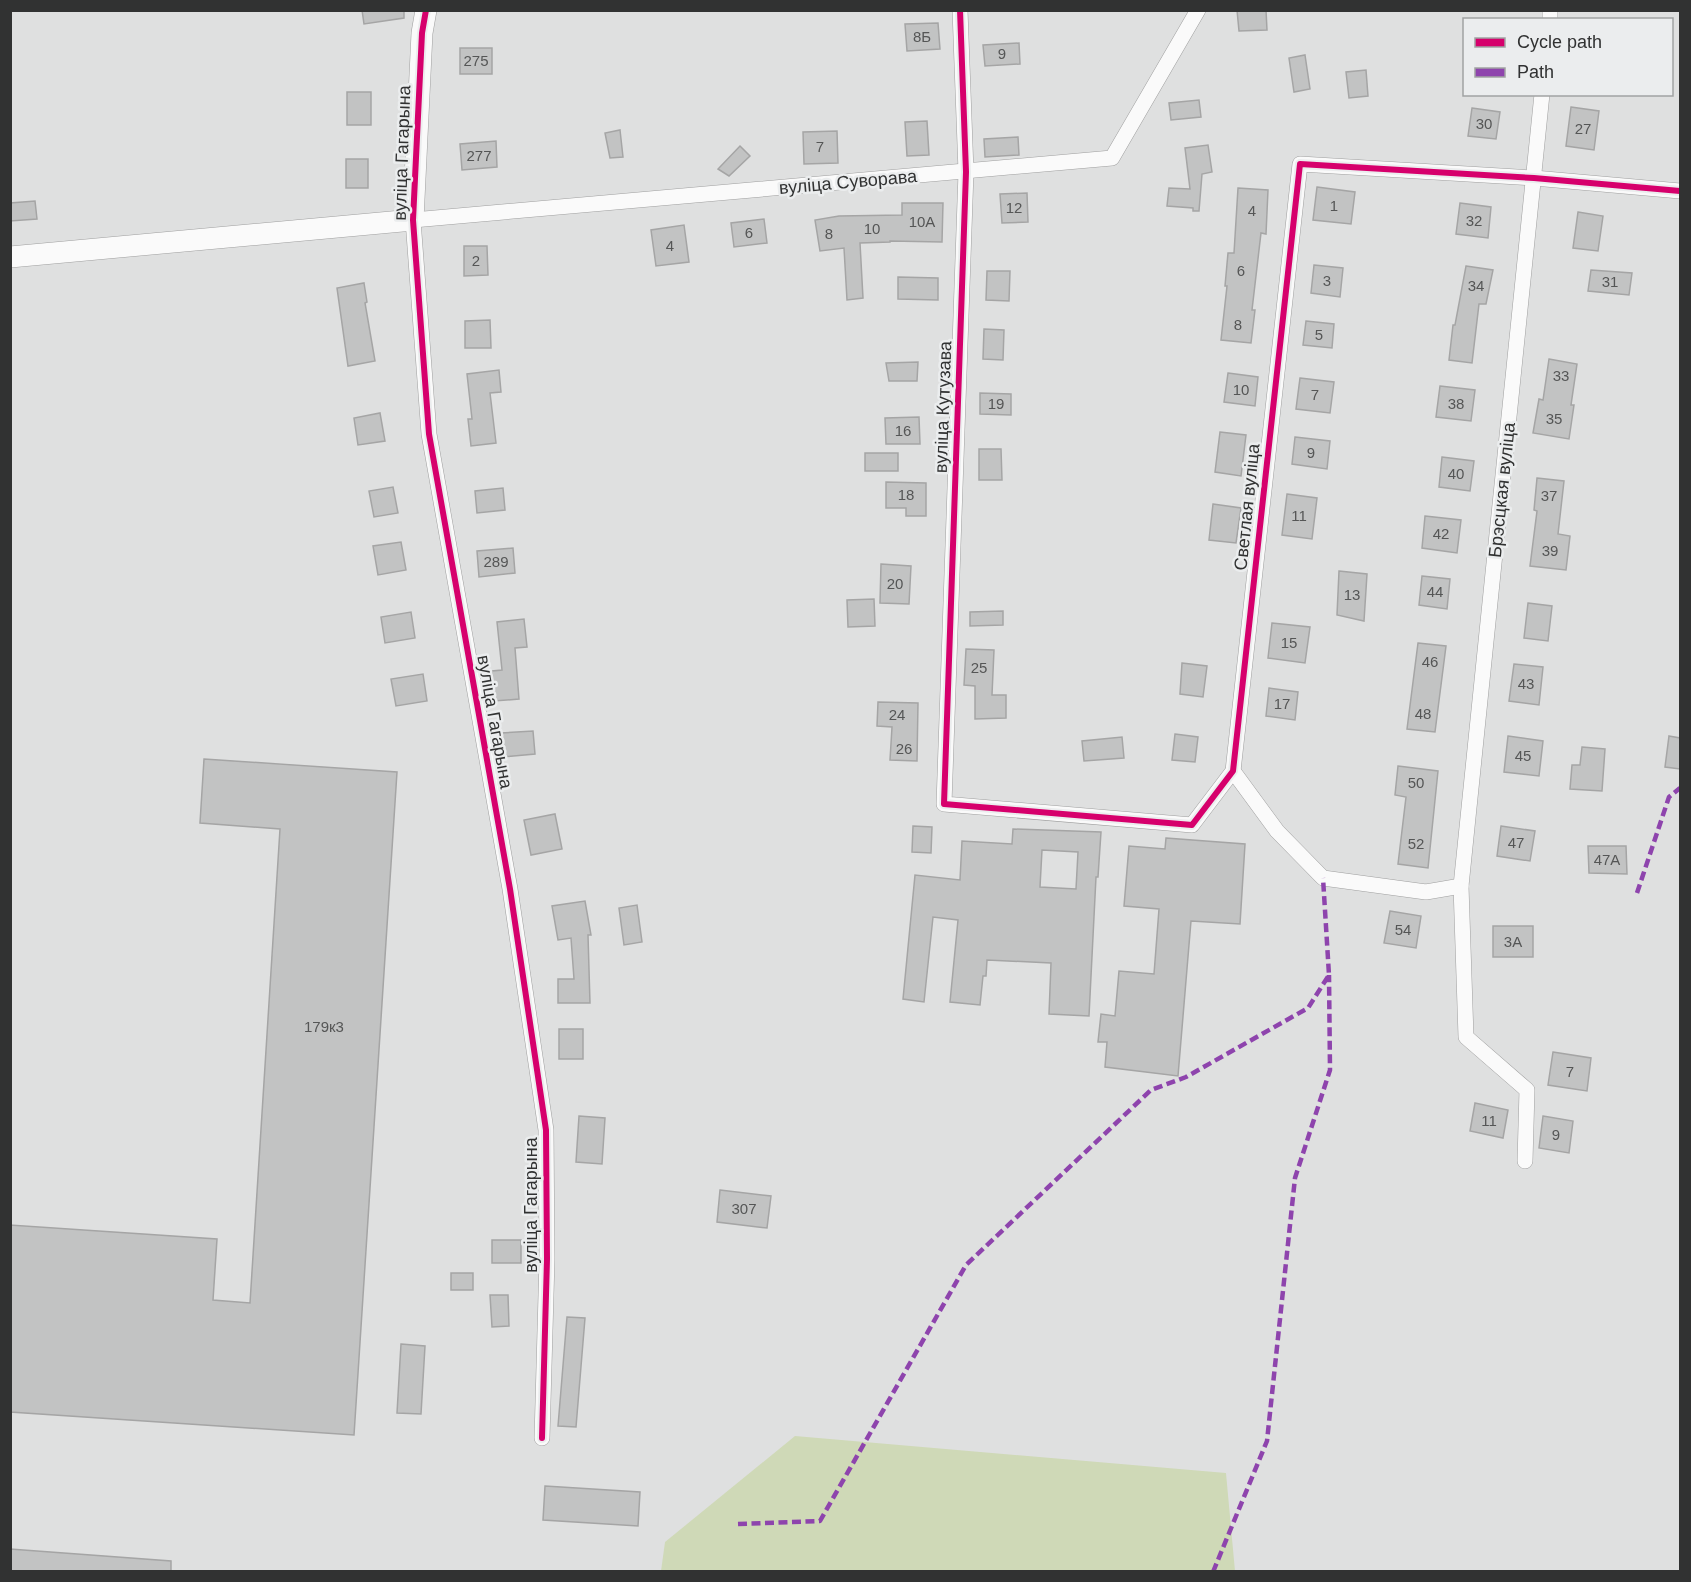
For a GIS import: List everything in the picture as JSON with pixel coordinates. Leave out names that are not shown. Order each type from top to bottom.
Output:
[{"type":"street","name":"вуліца Гагарына","points":[[426,10],[422,33],[413,220],[429,434],[510,890],[546,1130],[547,1259],[542,1438]]},
{"type":"street","name":"вуліца Кутузава","points":[[960,10],[966,172],[944,804],[1192,825],[1233,771]]},
{"type":"street","name":"вуліца Суворава","points":[[413,220],[1112,158],[1198,10]]},
{"type":"street","name":"Брэсцкая вуліца","points":[[1525,1161],[1527,1090],[1466,1037],[1461,886],[1542,96]]},
{"type":"street","name":"Светлая вуліца","points":[[1233,771],[1300,164],[1534,178]]},
{"type":"street","points":[[1534,178],[1680,191]]},
{"type":"street","points":[[10,257],[413,220]]},
{"type":"street","points":[[1233,771],[1278,831],[1323,878],[1426,891],[1461,886]]},
{"type":"green space","points":[[795,1436],[1226,1473],[1235,1571],[661,1571],[665,1542]]},
{"type":"building","points":[[362,10],[404,10],[404,18],[364,24]]},
{"type":"building","points":[[1237,10],[1266,10],[1267,30],[1239,31]]},
{"type":"building","points":[[938,23],[940,49],[907,51],[905,24]]},
{"type":"building","points":[[1019,43],[1020,64],[985,66],[983,45]]},
{"type":"building","points":[[460,48],[492,48],[492,74],[460,74]]},
{"type":"building","points":[[1305,55],[1310,89],[1294,92],[1289,58]]},
{"type":"building","points":[[1366,70],[1368,96],[1349,98],[1346,72]]},
{"type":"building","points":[[347,92],[371,92],[371,125],[347,125]]},
{"type":"building","points":[[1199,100],[1201,117],[1171,120],[1169,103]]},
{"type":"building","points":[[1571,107],[1599,111],[1594,150],[1566,146]]},
{"type":"building","points":[[1472,108],[1500,112],[1496,139],[1468,136]]},
{"type":"building","points":[[927,121],[929,155],[907,156],[905,122]]},
{"type":"building","points":[[620,130],[623,157],[610,158],[605,133]]},
{"type":"building","points":[[837,131],[838,163],[804,164],[803,132]]},
{"type":"building","points":[[1018,137],[1019,155],[985,157],[984,139]]},
{"type":"building","points":[[496,141],[497,167],[462,170],[460,144]]},
{"type":"building","points":[[1208,145],[1212,172],[1202,174],[1199,211],[1193,211],[1193,208],[1167,206],[1169,188],[1190,189],[1185,148]]},
{"type":"building","points":[[740,146],[750,156],[729,176],[718,169]]},
{"type":"building","points":[[346,159],[368,159],[368,188],[346,188]]},
{"type":"building","points":[[1317,187],[1355,192],[1351,224],[1313,220]]},
{"type":"building","points":[[1238,188],[1268,190],[1266,234],[1261,233],[1252,310],[1255,310],[1251,343],[1221,340],[1228,253],[1234,253]]},
{"type":"building","points":[[1027,193],[1028,222],[1002,223],[1000,194]]},
{"type":"building","points":[[35,201],[37,219],[10,221],[10,203]]},
{"type":"building","points":[[902,203],[943,203],[942,242],[860,243],[863,298],[847,300],[844,248],[820,251],[815,220],[839,216],[902,215]]},
{"type":"building","points":[[1460,203],[1491,207],[1488,238],[1456,234]]},
{"type":"building","points":[[1578,212],[1603,216],[1598,251],[1573,248]]},
{"type":"building","points":[[764,219],[767,243],[734,247],[731,223]]},
{"type":"building","points":[[684,225],[689,262],[656,266],[651,230]]},
{"type":"building","points":[[464,246],[487,246],[488,275],[464,276]]},
{"type":"building","points":[[1314,265],[1343,268],[1340,297],[1311,293]]},
{"type":"building","points":[[1466,266],[1493,270],[1486,304],[1479,304],[1472,363],[1449,360],[1453,325],[1455,325]]},
{"type":"building","points":[[1591,270],[1632,273],[1629,295],[1588,291]]},
{"type":"building","points":[[987,271],[1010,271],[1009,301],[986,300]]},
{"type":"building","points":[[898,277],[938,278],[938,300],[898,299]]},
{"type":"building","points":[[364,283],[367,302],[365,303],[375,361],[348,366],[337,288]]},
{"type":"building","points":[[490,320],[491,348],[465,348],[465,321]]},
{"type":"building","points":[[1306,321],[1334,324],[1332,348],[1303,345]]},
{"type":"building","points":[[984,329],[1004,330],[1003,360],[983,359]]},
{"type":"building","points":[[1549,359],[1577,364],[1569,439],[1533,433],[1539,399],[1543,400]]},
{"type":"building","points":[[918,362],[917,381],[889,381],[886,363]]},
{"type":"building","points":[[499,370],[501,392],[490,393],[496,443],[471,446],[468,419],[472,419],[467,374]]},
{"type":"building","points":[[1228,373],[1258,377],[1255,406],[1224,402]]},
{"type":"building","points":[[1300,378],[1334,382],[1330,413],[1296,409]]},
{"type":"building","points":[[1440,386],[1475,390],[1471,421],[1436,417]]},
{"type":"building","points":[[980,393],[1011,394],[1011,415],[980,414]]},
{"type":"building","points":[[380,413],[385,441],[358,445],[354,418]]},
{"type":"building","points":[[919,417],[920,444],[886,444],[885,418]]},
{"type":"building","points":[[1220,432],[1246,435],[1241,476],[1215,472]]},
{"type":"building","points":[[1295,437],[1330,441],[1327,469],[1292,464]]},
{"type":"building","points":[[979,449],[1001,449],[1002,480],[979,480]]},
{"type":"building","points":[[865,453],[898,453],[898,471],[865,471]]},
{"type":"building","points":[[1442,457],[1474,461],[1470,491],[1439,487]]},
{"type":"building","points":[[1537,478],[1564,481],[1558,534],[1570,536],[1566,570],[1530,566],[1537,511],[1534,510]]},
{"type":"building","points":[[886,482],[926,483],[926,516],[906,516],[906,508],[886,508]]},
{"type":"building","points":[[393,487],[398,513],[374,517],[369,491]]},
{"type":"building","points":[[503,488],[505,510],[477,513],[475,491]]},
{"type":"building","points":[[1287,494],[1317,498],[1312,539],[1282,535]]},
{"type":"building","points":[[1213,504],[1241,508],[1236,543],[1209,540]]},
{"type":"building","points":[[1425,516],[1461,520],[1457,553],[1422,548]]},
{"type":"building","points":[[401,542],[406,570],[378,575],[373,546]]},
{"type":"building","points":[[513,548],[515,573],[479,577],[477,551]]},
{"type":"building","points":[[881,564],[911,566],[909,604],[880,603]]},
{"type":"building","points":[[1339,571],[1367,574],[1364,621],[1337,615]]},
{"type":"building","points":[[1422,576],[1450,579],[1447,609],[1419,605]]},
{"type":"building","points":[[874,599],[875,626],[848,627],[847,600]]},
{"type":"building","points":[[1528,603],[1552,606],[1548,641],[1524,638]]},
{"type":"building","points":[[1003,611],[1003,625],[970,626],[970,612]]},
{"type":"building","points":[[411,612],[415,638],[385,643],[381,617]]},
{"type":"building","points":[[524,619],[527,647],[515,648],[519,699],[494,701],[492,671],[502,670],[497,622]]},
{"type":"building","points":[[1272,623],[1310,627],[1305,663],[1268,658]]},
{"type":"building","points":[[1418,643],[1446,646],[1435,732],[1407,729]]},
{"type":"building","points":[[966,649],[994,650],[992,695],[1006,695],[1006,718],[975,719],[975,686],[964,685]]},
{"type":"building","points":[[1182,663],[1207,666],[1203,697],[1180,694]]},
{"type":"building","points":[[1514,664],[1543,667],[1539,705],[1509,701]]},
{"type":"building","points":[[423,674],[427,701],[396,706],[391,679]]},
{"type":"building","points":[[1269,688],[1298,692],[1295,720],[1266,716]]},
{"type":"building","points":[[878,702],[918,703],[917,761],[890,760],[892,727],[877,726]]},
{"type":"building","points":[[533,731],[535,754],[503,757],[501,733]]},
{"type":"building","points":[[1175,734],[1198,737],[1195,762],[1172,760]]},
{"type":"building","points":[[1508,736],[1543,741],[1539,776],[1504,772]]},
{"type":"building","points":[[1669,736],[1680,738],[1680,769],[1665,767]]},
{"type":"building","points":[[1122,737],[1124,758],[1084,761],[1082,741]]},
{"type":"building","points":[[1582,747],[1605,749],[1602,791],[1570,789],[1572,765],[1580,765]]},
{"type":"building","points":[[204,759],[397,772],[354,1435],[10,1412],[10,1225],[217,1239],[213,1300],[250,1303],[280,829],[200,823]]},
{"type":"building","points":[[1398,766],[1438,771],[1428,868],[1398,864],[1406,797],[1395,795]]},
{"type":"building","points":[[555,814],[562,849],[531,855],[524,820]]},
{"type":"building","points":[[913,826],[932,827],[931,853],[912,852]]},
{"type":"building","points":[[1501,826],[1535,831],[1530,861],[1497,856]]},
{"type":"building","points":[[1013,829],[1101,832],[1098,877],[1096,877],[1089,1016],[1049,1014],[1051,963],[987,960],[980,1005],[950,1002],[958,920],[933,917],[924,1002],[903,999],[915,875],[960,880],[962,841],[1012,844]],"holes":[[[1042,850],[1078,852],[1076,889],[1040,887]]]},
{"type":"building","points":[[1166,838],[1245,844],[1240,924],[1191,921],[1178,1076],[1105,1067],[1107,1042],[1098,1042],[1101,1014],[1115,1016],[1119,971],[1154,974],[1159,909],[1124,906],[1129,846],[1165,849]]},
{"type":"building","points":[[1588,846],[1626,846],[1627,874],[1589,873]]},
{"type":"building","points":[[585,901],[591,935],[588,935],[590,1003],[558,1003],[558,979],[574,979],[571,938],[558,940],[552,906]]},
{"type":"building","points":[[637,905],[642,942],[624,945],[619,908]]},
{"type":"building","points":[[1390,911],[1421,916],[1416,948],[1384,943]]},
{"type":"building","points":[[1493,926],[1533,926],[1533,957],[1493,957]]},
{"type":"building","points":[[559,1029],[583,1029],[583,1059],[559,1059]]},
{"type":"building","points":[[1553,1052],[1591,1058],[1587,1091],[1548,1085]]},
{"type":"building","points":[[1475,1103],[1508,1110],[1503,1138],[1470,1131]]},
{"type":"building","points":[[579,1116],[605,1118],[602,1164],[576,1162]]},
{"type":"building","points":[[1543,1116],[1573,1121],[1569,1153],[1539,1148]]},
{"type":"building","points":[[720,1190],[771,1196],[767,1228],[717,1222]]},
{"type":"building","points":[[492,1240],[521,1240],[521,1263],[492,1263]]},
{"type":"building","points":[[451,1273],[473,1273],[473,1290],[451,1290]]},
{"type":"building","points":[[490,1295],[508,1295],[509,1326],[492,1327]]},
{"type":"building","points":[[567,1317],[585,1318],[576,1427],[558,1426]]},
{"type":"building","points":[[401,1344],[425,1346],[421,1414],[397,1413]]},
{"type":"building","points":[[545,1486],[640,1492],[638,1526],[543,1520]]},
{"type":"building","points":[[10,1549],[171,1561],[171,1572],[10,1572]]},
{"type":"marked path","points":[[1637,893],[1669,797],[1680,788]]},
{"type":"marked path","points":[[738,1524],[820,1521],[966,1265],[1151,1090],[1186,1077],[1308,1008],[1329,975],[1323,878]]},
{"type":"marked path","points":[[1213,1572],[1267,1441],[1295,1178],[1330,1070],[1329,975]]},
{"type":"cycle path","points":[[426,10],[422,33],[413,220],[429,434],[510,889],[546,1130],[547,1259],[542,1438]]},
{"type":"cycle path","points":[[960,10],[966,172],[944,804],[1192,825],[1233,771],[1300,164],[1534,178],[1680,191]]}]
